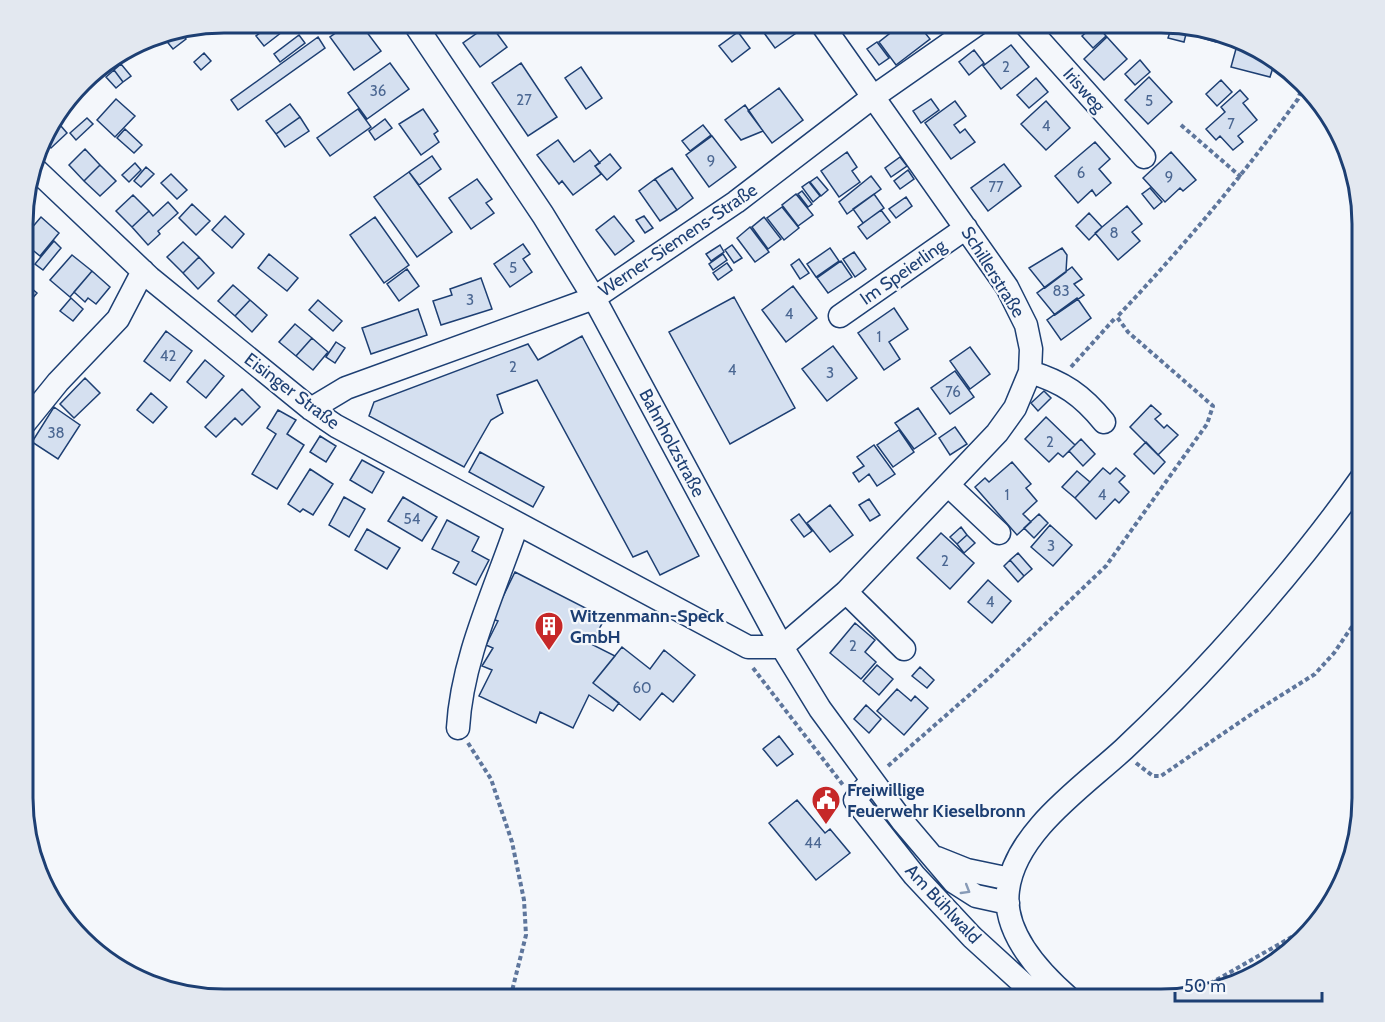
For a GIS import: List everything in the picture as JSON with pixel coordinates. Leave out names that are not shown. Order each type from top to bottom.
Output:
[{"type":"street","name":"Bahnholzstraße","points":[[421,33],[543,215],[594,298],[782,647],[820,709],[871,781],[954,882],[963,890],[976,896],[1008,903]]},
{"type":"street","name":"Schillerstraße","points":[[782,647],[846,592],[997,433],[1019,400],[1030,372],[1031,349],[1026,325],[1007,287],[828,33]]},
{"type":"street","name":"Werner-Siemens-Straße","points":[[311,409],[346,388],[594,298],[736,202],[873,97],[966,33]]},
{"type":"street","name":"Irisweg","points":[[1033,33],[1144,157]]},
{"type":"street","name":"Eisinger Straße","points":[[40,174],[143,271],[311,409],[336,426],[748,647],[782,647]]},
{"type":"street","name":"Im Speierling","points":[[840,316],[966,228]]},
{"type":"street","points":[[33,413],[58,381],[118,319],[143,271]]},
{"type":"street","points":[[1030,372],[1058,381],[1090,404],[1104,422]]},
{"type":"street","points":[[948,485],[999,533]]},
{"type":"street","points":[[1060,989],[1036,965],[1018,939],[1008,903],[1010,879],[1016,862],[1044,824],[1123,750],[1218,654],[1264,603],[1352,490]]},
{"type":"street","points":[[458,728],[460,697],[467,670],[518,525]]},
{"type":"street","points":[[846,592],[904,649]]},
{"type":"street","points":[[855,800],[871,781]]},
{"type":"street","name":"Am Bühlwald","points":[[855,800],[914,875],[972,937],[1029,989]]},
{"type":"street","name":"Bahnholzstraße","points":[[936,858],[967,870],[1010,879]]},
{"type":"path","points":[[1058,381],[1180,250],[1241,177],[1300,93]]},
{"type":"path","points":[[1181,125],[1241,177]]},
{"type":"path","points":[[871,781],[991,676],[1106,566],[1207,424],[1213,406],[1128,332],[1117,317]]},
{"type":"path","points":[[1123,750],[1153,776],[1161,776],[1315,674],[1334,654],[1352,627]]},
{"type":"path","points":[[748,647],[746,659],[855,800]]},
{"type":"path","points":[[458,728],[491,778],[512,842],[524,900],[526,935],[512,989]]},
{"type":"path","points":[[1217,980],[1290,938]]},
{"type":"building","points":[[260,33],[281,33],[264,46],[256,36]]},
{"type":"building","points":[[336,33],[368,33],[381,51],[354,70],[330,37]]},
{"type":"building","points":[[477,33],[497,33],[507,47],[480,67],[463,43]]},
{"type":"building","points":[[739,33],[750,48],[732,62],[719,46]]},
{"type":"building","points":[[764,33],[796,33],[775,48]]},
{"type":"building","points":[[890,33],[925,33],[930,39],[896,65],[879,42]]},
{"type":"building","points":[[1086,33],[1104,33],[1106,36],[1093,48],[1082,36]]},
{"type":"building","points":[[1170,33],[1186,35],[1184,42],[1168,38]]},
{"type":"building","points":[[299,35],[305,43],[280,62],[274,54]]},
{"type":"building","points":[[318,37],[325,48],[238,110],[231,100]]},
{"type":"building","points":[[1107,37],[1127,59],[1104,80],[1084,59]]},
{"type":"building","points":[[185,38],[186,39],[173,49],[167,42]]},
{"type":"building","points":[[877,42],[889,58],[879,65],[867,49]]},
{"type":"building","points":[[1011,45],[1029,67],[1001,89],[983,66]]},
{"type":"building","points":[[1236,49],[1272,69],[1270,77],[1231,67]]},
{"type":"building","points":[[974,50],[984,63],[969,75],[959,62]]},
{"type":"building","points":[[204,53],[211,61],[201,70],[194,62]]},
{"type":"building","points":[[1140,60],[1150,72],[1135,85],[1125,74]]},
{"type":"building","points":[[390,63],[409,89],[367,119],[348,93]]},
{"type":"building","points":[[521,63],[557,117],[528,136],[492,83]]},
{"type":"building","points":[[121,64],[131,76],[123,82],[114,70]]},
{"type":"building","points":[[581,67],[602,98],[586,109],[565,78]]},
{"type":"building","points":[[114,70],[123,82],[116,88],[106,77]]},
{"type":"building","points":[[1149,77],[1172,102],[1148,124],[1125,100]]},
{"type":"building","points":[[1036,78],[1048,92],[1029,108],[1017,95]]},
{"type":"building","points":[[1221,80],[1232,92],[1217,106],[1206,94]]},
{"type":"building","points":[[779,88],[803,120],[772,143],[748,111]]},
{"type":"building","points":[[1240,90],[1248,99],[1243,103],[1257,120],[1238,136],[1243,142],[1233,150],[1220,136],[1216,140],[1206,129],[1225,112],[1221,107]]},
{"type":"building","points":[[116,99],[135,116],[115,137],[97,120]]},
{"type":"building","points":[[931,99],[939,110],[921,123],[913,111]]},
{"type":"building","points":[[955,101],[966,116],[954,125],[960,133],[965,129],[975,142],[951,159],[925,123]]},
{"type":"building","points":[[1046,101],[1070,128],[1046,150],[1021,124]]},
{"type":"building","points":[[290,104],[300,117],[276,134],[266,121]]},
{"type":"building","points":[[745,105],[763,131],[741,140],[725,120]]},
{"type":"building","points":[[358,109],[371,127],[330,156],[317,138]]},
{"type":"building","points":[[423,109],[438,131],[434,134],[439,142],[421,155],[399,124]]},
{"type":"building","points":[[300,117],[309,131],[285,147],[276,134]]},
{"type":"building","points":[[87,118],[93,124],[76,140],[70,133]]},
{"type":"building","points":[[385,119],[392,128],[375,140],[369,131]]},
{"type":"building","points":[[703,125],[711,135],[690,151],[682,141]]},
{"type":"building","points":[[61,126],[67,133],[50,147]]},
{"type":"building","points":[[125,129],[142,145],[134,153],[117,138]]},
{"type":"building","points":[[712,136],[736,167],[709,187],[686,155]]},
{"type":"building","points":[[558,140],[574,162],[590,150],[600,163],[595,166],[601,174],[573,195],[562,181],[559,184],[537,155]]},
{"type":"building","points":[[1095,142],[1110,159],[1099,169],[1111,183],[1096,196],[1092,190],[1078,203],[1055,176]]},
{"type":"building","points":[[85,149],[100,165],[84,181],[69,165]]},
{"type":"building","points":[[847,152],[857,167],[852,171],[860,182],[839,197],[821,171]]},
{"type":"building","points":[[1171,152],[1196,180],[1183,191],[1180,188],[1165,202],[1143,178]]},
{"type":"building","points":[[610,154],[621,168],[607,180],[595,166]]},
{"type":"building","points":[[432,156],[441,169],[419,185],[409,172]]},
{"type":"building","points":[[900,157],[907,166],[891,177],[885,168]]},
{"type":"building","points":[[135,163],[141,170],[129,182],[122,175]]},
{"type":"building","points":[[1004,164],[1021,186],[988,211],[971,188]]},
{"type":"building","points":[[100,165],[116,181],[100,196],[84,181]]},
{"type":"building","points":[[146,167],[154,174],[141,187],[134,181]]},
{"type":"building","points":[[672,168],[693,198],[677,210],[655,179]]},
{"type":"building","points":[[908,170],[914,179],[900,189],[894,181]]},
{"type":"building","points":[[409,172],[452,232],[417,257],[374,197]]},
{"type":"building","points":[[171,174],[187,190],[177,199],[161,183]]},
{"type":"building","points":[[871,176],[881,189],[847,214],[839,202]]},
{"type":"building","points":[[817,177],[828,190],[821,196],[810,182]]},
{"type":"building","points":[[477,179],[492,199],[486,203],[494,213],[471,229],[449,198]]},
{"type":"building","points":[[655,179],[677,210],[660,221],[639,191]]},
{"type":"building","points":[[809,182],[820,196],[813,202],[802,187]]},
{"type":"building","points":[[1150,188],[1162,202],[1154,209],[1142,194]]},
{"type":"building","points":[[802,191],[812,204],[808,207],[798,194]]},
{"type":"building","points":[[796,194],[813,215],[798,226],[782,205]]},
{"type":"building","points":[[874,194],[884,208],[863,223],[853,209]]},
{"type":"building","points":[[133,195],[149,211],[132,227],[116,211]]},
{"type":"building","points":[[906,197],[912,206],[896,218],[889,209]]},
{"type":"building","points":[[168,202],[178,213],[158,231],[160,234],[148,245],[132,227],[149,211],[153,216]]},
{"type":"building","points":[[192,204],[210,221],[196,235],[179,218]]},
{"type":"building","points":[[1127,206],[1142,224],[1132,232],[1140,241],[1118,260],[1095,233]]},
{"type":"building","points":[[782,207],[799,228],[784,240],[767,218]]},
{"type":"building","points":[[881,210],[890,222],[867,239],[858,227]]},
{"type":"building","points":[[1089,213],[1102,227],[1089,240],[1076,226]]},
{"type":"building","points":[[225,216],[244,234],[232,248],[212,230]]},
{"type":"building","points":[[614,216],[634,241],[615,255],[596,230]]},
{"type":"building","points":[[644,216],[653,228],[645,233],[636,220]]},
{"type":"building","points":[[41,217],[59,233],[40,256],[33,250],[33,226]]},
{"type":"building","points":[[375,217],[409,265],[384,283],[350,235]]},
{"type":"building","points":[[764,217],[781,239],[768,249],[752,227]]},
{"type":"building","points":[[750,227],[769,252],[755,262],[737,238]]},
{"type":"building","points":[[54,241],[61,248],[43,270],[35,264]]},
{"type":"building","points":[[183,242],[199,257],[183,273],[167,257]]},
{"type":"building","points":[[523,244],[530,254],[523,259],[532,272],[510,287],[494,264]]},
{"type":"building","points":[[720,245],[724,252],[711,261],[706,254]]},
{"type":"building","points":[[732,245],[742,258],[734,263],[725,250]]},
{"type":"building","points":[[830,248],[839,261],[816,277],[807,264]]},
{"type":"building","points":[[1062,248],[1067,255],[1066,272],[1045,288],[1029,268]]},
{"type":"building","points":[[854,252],[866,269],[855,277],[843,259]]},
{"type":"building","points":[[269,254],[298,278],[287,291],[258,268]]},
{"type":"building","points":[[723,254],[727,260],[713,270],[709,264]]},
{"type":"building","points":[[72,255],[92,271],[70,297],[50,280]]},
{"type":"building","points":[[199,257],[214,273],[198,289],[183,273]]},
{"type":"building","points":[[799,259],[809,273],[800,279],[791,265]]},
{"type":"building","points":[[841,261],[852,277],[828,293],[817,278]]},
{"type":"building","points":[[727,263],[732,270],[718,280],[713,273]]},
{"type":"building","points":[[1072,267],[1082,279],[1074,284],[1084,295],[1055,315],[1037,293]]},
{"type":"building","points":[[407,269],[419,286],[399,301],[387,284]]},
{"type":"building","points":[[92,271],[110,287],[96,304],[88,298],[85,302],[74,292]]},
{"type":"building","points":[[481,278],[492,309],[441,325],[433,301],[452,295],[450,289]]},
{"type":"building","points":[[233,285],[250,300],[235,316],[218,301]]},
{"type":"building","points":[[793,286],[817,318],[786,342],[762,310]]},
{"type":"building","points":[[734,297],[795,408],[730,444],[669,332]]},
{"type":"building","points":[[71,298],[83,309],[73,321],[60,311]]},
{"type":"building","points":[[1077,298],[1091,318],[1061,340],[1047,320]]},
{"type":"building","points":[[250,300],[267,315],[252,332],[235,316]]},
{"type":"building","points":[[318,300],[342,321],[333,331],[309,310]]},
{"type":"building","points":[[894,308],[908,329],[889,342],[900,359],[884,370],[858,333]]},
{"type":"building","points":[[418,309],[427,335],[371,354],[362,328]]},
{"type":"building","points":[[295,324],[312,338],[296,356],[279,342]]},
{"type":"building","points":[[166,331],[192,351],[170,381],[144,361]]},
{"type":"building","points":[[582,336],[699,556],[660,575],[647,551],[633,557],[537,380],[497,395],[503,413],[491,420],[464,467],[369,416],[374,402],[528,344],[538,360]]},
{"type":"building","points":[[312,338],[328,352],[313,370],[296,356]]},
{"type":"building","points":[[336,342],[345,348],[335,363],[326,357]]},
{"type":"building","points":[[833,346],[857,378],[827,401],[802,369]]},
{"type":"building","points":[[970,347],[990,374],[970,389],[950,361]]},
{"type":"building","points":[[205,360],[224,376],[206,398],[187,382]]},
{"type":"building","points":[[955,371],[974,397],[950,414],[931,388]]},
{"type":"building","points":[[85,378],[100,393],[74,418],[60,404]]},
{"type":"building","points":[[242,389],[260,407],[242,425],[235,418],[216,437],[205,427]]},
{"type":"building","points":[[1044,391],[1051,398],[1038,411],[1031,403]]},
{"type":"building","points":[[151,393],[167,407],[153,423],[137,410]]},
{"type":"building","points":[[1151,405],[1161,414],[1155,419],[1164,428],[1167,425],[1178,435],[1158,455],[1130,427]]},
{"type":"building","points":[[54,407],[80,425],[58,459],[33,443]]},
{"type":"building","points":[[918,408],[936,434],[914,449],[895,423]]},
{"type":"building","points":[[278,410],[296,420],[287,434],[304,445],[277,489],[252,474],[276,434],[267,428]]},
{"type":"building","points":[[1046,417],[1075,445],[1063,457],[1058,453],[1049,462],[1025,439]]},
{"type":"building","points":[[955,427],[967,444],[950,455],[939,438]]},
{"type":"building","points":[[899,430],[914,452],[893,467],[877,445]]},
{"type":"building","points":[[320,436],[336,446],[326,462],[310,452]]},
{"type":"building","points":[[1081,439],[1095,454],[1083,466],[1069,451]]},
{"type":"building","points":[[1146,442],[1165,462],[1154,474],[1134,454]]},
{"type":"building","points":[[874,445],[895,474],[877,486],[869,474],[859,482],[853,473],[864,466],[857,457]]},
{"type":"building","points":[[480,452],[544,487],[533,507],[469,472]]},
{"type":"building","points":[[362,460],[384,472],[372,493],[350,480]]},
{"type":"building","points":[[1012,462],[1031,484],[1026,488],[1037,501],[1023,514],[1031,522],[1017,535],[975,487],[985,478],[989,482]]},
{"type":"building","points":[[1103,468],[1110,474],[1116,468],[1125,476],[1119,482],[1129,492],[1119,503],[1115,499],[1096,519],[1075,498]]},
{"type":"building","points":[[310,469],[333,484],[313,515],[303,509],[300,512],[288,504]]},
{"type":"building","points":[[1077,471],[1090,482],[1075,498],[1062,487]]},
{"type":"building","points":[[344,497],[365,509],[349,537],[329,525]]},
{"type":"building","points":[[403,497],[437,517],[422,541],[388,521]]},
{"type":"building","points":[[869,499],[880,515],[870,521],[859,505]]},
{"type":"building","points":[[830,505],[853,535],[830,552],[807,523]]},
{"type":"building","points":[[799,514],[812,531],[804,537],[791,520]]},
{"type":"building","points":[[1039,514],[1048,523],[1034,538],[1024,528]]},
{"type":"building","points":[[447,520],[479,537],[472,551],[489,560],[476,585],[453,573],[459,562],[432,549]]},
{"type":"building","points":[[1050,525],[1072,545],[1053,566],[1031,547]]},
{"type":"building","points":[[961,527],[967,535],[957,544],[950,537]]},
{"type":"building","points":[[367,529],[400,548],[387,569],[355,550]]},
{"type":"building","points":[[941,533],[974,563],[950,589],[917,558]]},
{"type":"building","points":[[967,535],[975,543],[964,553],[957,544]]},
{"type":"building","points":[[1018,553],[1032,569],[1024,576],[1010,560]]},
{"type":"building","points":[[1010,560],[1024,576],[1018,582],[1004,566]]},
{"type":"building","name":"Witzenmann-Speck GmbH","points":[[515,572],[605,618],[591,644],[615,656],[593,683],[619,703],[613,711],[589,695],[573,728],[540,712],[536,723],[479,696],[492,670],[482,666],[493,648],[486,645],[498,621],[492,619]]},
{"type":"building","points":[[988,580],[1011,601],[992,623],[968,602]]},
{"type":"building","points":[[855,623],[875,640],[865,652],[876,662],[861,679],[830,653]]},
{"type":"building","points":[[622,647],[650,669],[664,650],[695,675],[673,702],[662,693],[640,720],[593,683]]},
{"type":"building","points":[[877,665],[893,679],[879,695],[863,681]]},
{"type":"building","points":[[920,667],[934,680],[927,688],[912,676]]},
{"type":"building","points":[[897,689],[911,701],[915,696],[928,708],[904,735],[877,711]]},
{"type":"building","points":[[866,705],[881,719],[869,733],[854,719]]},
{"type":"building","points":[[779,736],[793,754],[777,766],[763,749]]},
{"type":"building","points":[[797,800],[825,833],[830,829],[850,853],[816,880],[769,823]]},
{"type":"place","name":"Witzenmann-Speck GmbH","points":[[549,652]]},
{"type":"place","name":"Freiwillige Feuerwehr Kieselbronn","points":[[826,826]]}]
